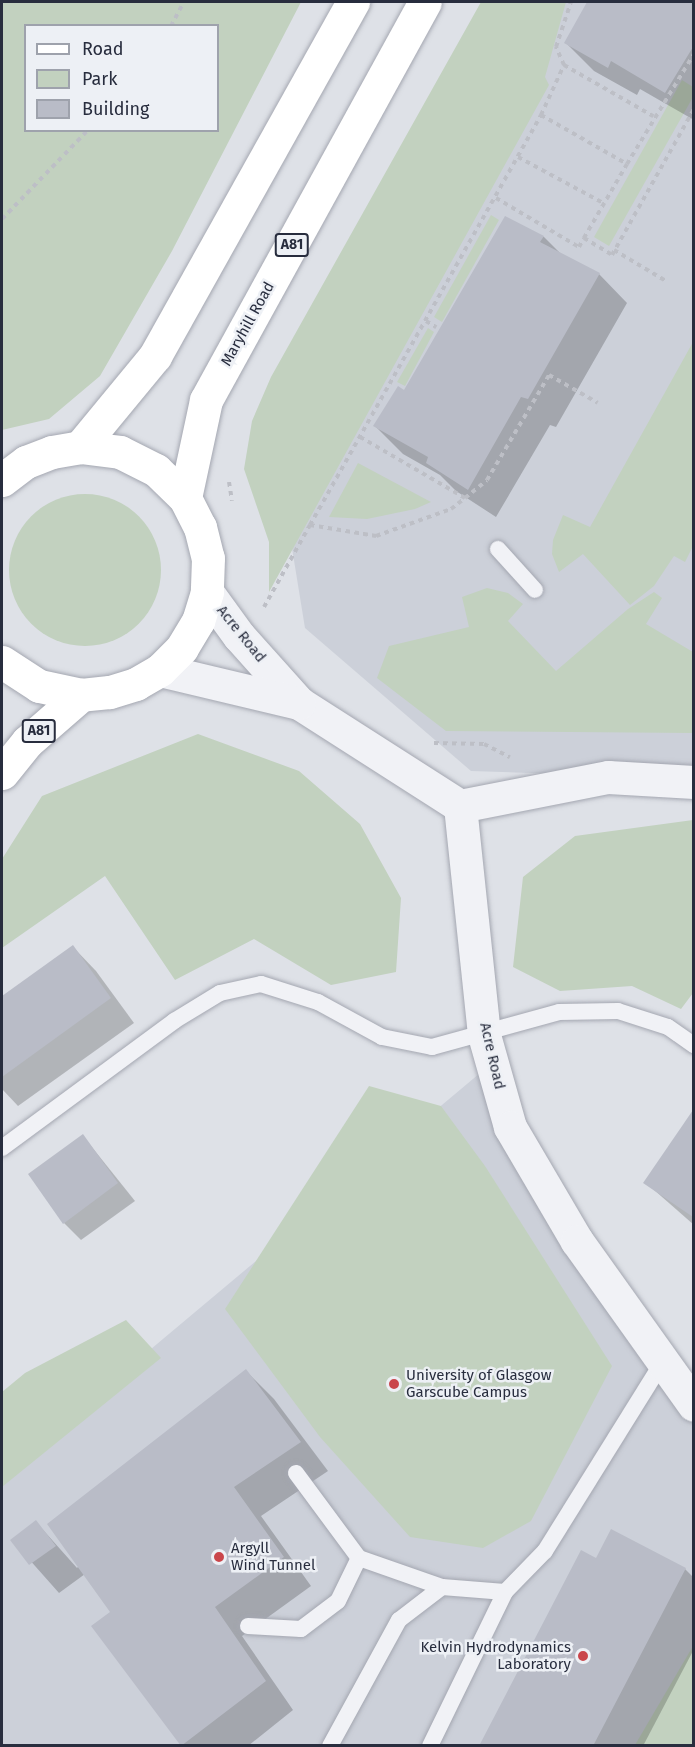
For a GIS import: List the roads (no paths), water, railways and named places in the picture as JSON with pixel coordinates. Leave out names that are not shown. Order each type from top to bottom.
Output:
[{"type":"main road","points":[[80,447],[155,356],[353,2]]},
{"type":"main road","name":"Maryhill Road","points":[[184,498],[206,400],[425,2]]},
{"type":"main road","points":[[2,478],[26,462],[80,447],[120,452],[147,465],[184,498],[200,527],[208,558],[207,591],[193,630],[182,648],[160,670],[136,684],[109,692],[81,694],[39,686],[2,662]]},
{"type":"main road","name":"A81","points":[[2,773],[27,742],[81,694]]},
{"type":"street","name":"Acre Road","points":[[207,591],[239,636],[299,703],[460,806],[484,1035],[510,1127],[577,1241],[693,1405]]},
{"type":"street","name":"Acre Road","points":[[160,670],[299,703]]},
{"type":"street","points":[[460,806],[608,777],[693,782]]},
{"type":"lane","points":[[498,549],[535,590]]},
{"type":"lane","points":[[2,1148],[174,1021],[220,993],[261,984],[318,1002],[382,1037],[432,1047],[484,1035],[559,1012],[618,1011],[668,1027],[693,1045]]},
{"type":"lane","points":[[430,1746],[505,1592],[545,1551],[662,1363]]},
{"type":"lane","points":[[296,1473],[359,1558],[442,1587],[505,1592]]},
{"type":"lane","points":[[248,1626],[302,1629],[338,1601],[359,1558]]},
{"type":"lane","points":[[330,1746],[399,1620],[442,1587]]},
{"type":"place","name":"University of Glasgow Garscube Campus","points":[[394,1384]]},
{"type":"place","name":"Argyll Wind Tunnel","points":[[219,1557]]},
{"type":"place","name":"Kelvin Hydrodynamics Laboratory","points":[[583,1656]]}]
